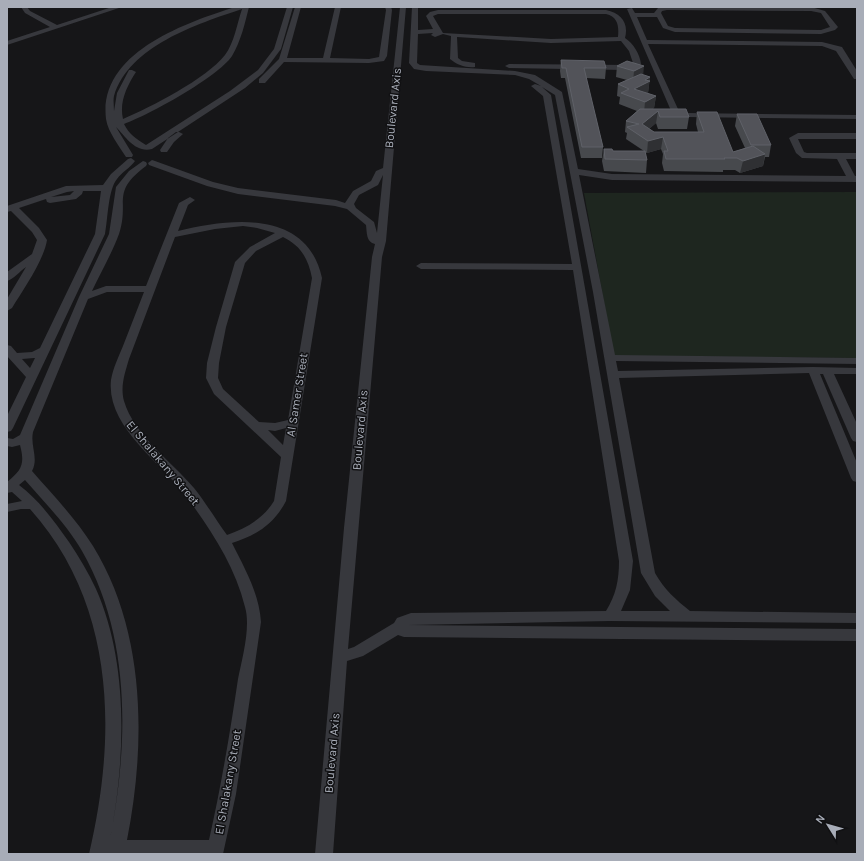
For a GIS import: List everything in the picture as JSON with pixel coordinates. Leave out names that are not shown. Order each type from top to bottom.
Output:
[{"type":"street","points":[[24,7],[27,12],[56,27]]},
{"type":"street","points":[[7,43],[119,7]]},
{"type":"street","points":[[7,428],[100,234],[104,213],[106,188],[114,176],[136,150],[146,147],[241,87],[259,73],[276,54],[290,7]]},
{"type":"street","points":[[98,854],[106,816],[113,760],[112,708],[107,654],[91,596],[72,558],[55,530],[34,505],[24,494],[9,487],[25,472],[29,465],[26,437],[84,297],[114,234],[119,188],[127,176],[147,163],[160,160],[175,137],[261,82],[282,60],[286,53],[298,7]]},
{"type":"street","points":[[326,60],[338,7]]},
{"type":"street","points":[[282,60],[374,60],[383,58],[389,10],[388,7]]},
{"type":"street","points":[[415,7],[414,64],[426,69],[440,72],[513,77],[524,80],[539,88],[546,95],[577,267],[626,561],[626,581],[622,598],[610,616]]},
{"type":"street","points":[[731,7],[815,9],[823,12],[833,29],[821,32],[680,30],[668,28],[660,16],[660,9],[667,8],[731,7]]},
{"type":"street","points":[[115,125],[121,93],[126,81],[139,64],[158,48],[177,36],[245,8]]},
{"type":"street","points":[[115,125],[130,119],[187,87],[219,66],[229,55],[243,19],[245,8]]},
{"type":"street","points":[[245,8],[205,20],[176,32],[136,58],[121,74],[111,92],[109,110],[130,158],[210,184],[238,191],[285,198],[336,203],[351,202]]},
{"type":"street","name":"Boulevard Axis","points":[[324,854],[340,657],[367,365],[381,241],[401,9]]},
{"type":"street","points":[[436,32],[430,15],[445,11],[606,12],[619,17],[623,29],[622,38],[632,49],[638,62],[635,66],[624,68],[465,64],[454,59],[454,36]]},
{"type":"street","points":[[632,13],[645,16],[660,16]]},
{"type":"street","points":[[632,13],[675,111],[681,114],[857,117]]},
{"type":"street","points":[[222,17],[232,16],[243,19]]},
{"type":"street","points":[[7,51],[24,45],[34,39],[39,32]]},
{"type":"street","points":[[414,33],[436,32],[476,34],[537,40],[622,38],[643,40],[822,44],[839,49],[854,68],[857,77]]},
{"type":"street","points":[[436,32],[454,36],[476,34]]},
{"type":"street","points":[[440,72],[515,73],[532,77],[559,94],[610,358],[648,573],[656,590],[667,602],[687,617]]},
{"type":"street","points":[[115,125],[132,142],[146,147],[158,148],[165,153],[171,162],[188,170],[236,185],[288,194],[351,202]]},
{"type":"street","points":[[857,136],[798,136],[793,138],[802,155],[857,156]]},
{"type":"street","points":[[837,156],[851,179]]},
{"type":"street","points":[[351,202],[356,193],[375,183],[380,172],[387,170]]},
{"type":"street","points":[[573,172],[592,176],[612,177],[851,179]]},
{"type":"street","points":[[11,210],[60,195],[73,197],[79,192],[77,189],[106,188]]},
{"type":"street","name":"El Shalakany Street","points":[[190,200],[184,202],[117,379],[118,400],[126,419],[132,428],[186,487],[224,541],[250,595],[254,622],[228,794],[215,851]]},
{"type":"street","points":[[351,202],[356,213],[371,224],[374,240],[381,241]]},
{"type":"street","points":[[7,308],[27,274],[41,246],[42,240],[36,230],[11,210]]},
{"type":"street","points":[[172,234],[211,225],[240,223],[262,225],[283,233]]},
{"type":"street","points":[[283,233],[253,249],[240,262],[221,327],[212,368],[212,378],[218,391],[287,455]]},
{"type":"street","name":"Al Samer Street","points":[[224,541],[254,530],[273,514],[280,501],[317,278],[315,266],[307,249],[294,238],[283,233]]},
{"type":"street","points":[[7,278],[14,270],[35,256]]},
{"type":"street","points":[[421,266],[577,267]]},
{"type":"street","points":[[92,281],[106,289]]},
{"type":"street","points":[[84,297],[106,289],[151,289]]},
{"type":"street","points":[[10,352],[34,355],[45,350]]},
{"type":"street","points":[[10,352],[32,378]]},
{"type":"street","points":[[610,358],[857,361]]},
{"type":"street","points":[[613,375],[813,370],[857,371]]},
{"type":"street","points":[[813,370],[857,478]]},
{"type":"street","points":[[827,370],[852,414],[857,438]]},
{"type":"street","points":[[256,426],[275,427],[293,422]]},
{"type":"street","points":[[7,442],[17,442],[26,437]]},
{"type":"street","points":[[25,472],[70,523],[88,551],[106,588],[116,617],[124,648],[128,673],[131,731],[125,814],[117,851],[215,851]]},
{"type":"street","points":[[7,508],[21,505],[34,505]]},
{"type":"street","points":[[340,657],[358,652],[399,627],[402,622],[411,619],[610,616],[857,618]]},
{"type":"street","points":[[834,618],[839,634]]},
{"type":"street","points":[[399,627],[404,631],[857,635]]},
{"type":"street","points":[[112,708],[129,705]]},
{"type":"shaded area","points":[[857,192],[857,358],[614,356],[584,193]]},
{"type":"building","points":[[561,60],[604,61],[606,68],[584,68],[603,147],[582,147],[566,68],[562,68]]},
{"type":"building","points":[[627,61],[644,66],[634,71],[617,66]]},
{"type":"building","points":[[641,74],[650,77],[645,80],[650,81],[634,89],[656,96],[645,102],[621,93],[629,89],[618,84]]},
{"type":"building","points":[[640,109],[686,109],[689,117],[660,117],[658,111],[642,124],[654,132],[704,132],[697,112],[717,112],[733,152],[753,146],[765,154],[743,161],[737,158],[666,159],[664,151],[668,151],[663,137],[648,141],[627,127],[639,124],[626,121]]},
{"type":"building","points":[[737,114],[757,114],[771,145],[751,145]]},
{"type":"building","points":[[604,149],[612,149],[613,151],[645,151],[647,160],[605,159]]}]
